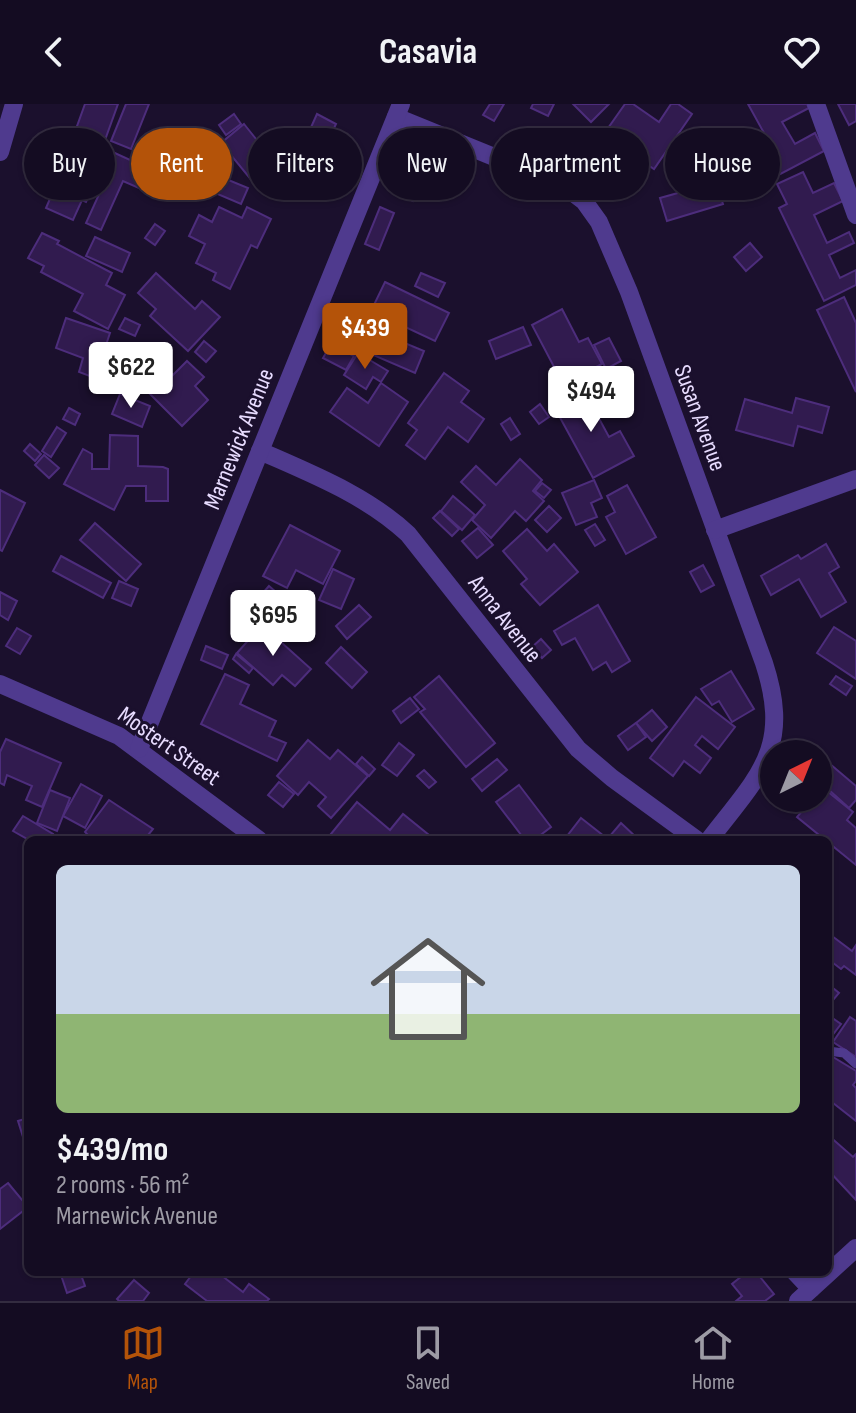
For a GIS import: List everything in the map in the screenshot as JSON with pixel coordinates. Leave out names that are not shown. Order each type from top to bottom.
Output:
[{"type":"street","points":[[0,152],[14,104]]},
{"type":"street","points":[[816,104],[856,215]]},
{"type":"street","name":"Marnewick Avenue","points":[[139,749],[398,111]]},
{"type":"street","name":"Susan Avenue","points":[[398,111],[563,185],[584,201],[592,211],[629,292],[764,663],[776,716],[772,749],[765,764],[712,836]]},
{"type":"street","name":"Anna Avenue","points":[[260,451],[324,480],[388,516],[408,534],[578,749],[692,836]]},
{"type":"street","points":[[715,530],[853,486]]},
{"type":"street","name":"Mostert Street","points":[[0,684],[108,731],[139,749],[254,836]]},
{"type":"street","points":[[832,1270],[856,1248]]},
{"type":"street","points":[[797,1276],[805,1295],[826,1276]]},
{"type":"lane","points":[[832,1052],[844,1053],[856,1064]]},
{"type":"building","points":[[85,104],[118,104],[109,128],[76,128]]},
{"type":"building","points":[[126,104],[149,104],[139,128],[131,128],[131,149],[115,143],[115,131]]},
{"type":"building","points":[[490,104],[504,104],[494,121],[483,115]]},
{"type":"building","points":[[533,104],[554,104],[548,116],[531,108]]},
{"type":"building","points":[[573,104],[609,104],[591,122]]},
{"type":"building","points":[[625,104],[633,104],[659,122],[671,104],[678,104],[692,114],[682,128],[665,128],[665,153],[654,169],[649,166],[649,128],[608,128]]},
{"type":"building","points":[[748,104],[807,104],[809,108],[782,122],[795,144],[815,133],[824,151],[780,174],[780,128],[761,128]]},
{"type":"building","points":[[838,104],[856,104],[856,121],[849,125]]},
{"type":"building","points":[[234,114],[241,124],[232,131],[219,125]]},
{"type":"building","points":[[317,114],[336,124],[334,128],[311,128]]},
{"type":"building","points":[[244,124],[248,129],[248,176],[232,156],[232,134]]},
{"type":"building","points":[[115,153],[131,160],[131,184],[123,181],[115,199]]},
{"type":"building","points":[[803,172],[813,193],[834,183],[843,201],[814,215],[827,243],[849,232],[854,243],[829,255],[840,278],[856,270],[856,285],[824,301],[779,208],[787,204],[780,183]]},
{"type":"building","points":[[232,181],[248,188],[241,204],[232,200]]},
{"type":"building","points":[[660,198],[722,200],[723,204],[667,221]]},
{"type":"building","points":[[49,200],[82,200],[73,220],[46,208]]},
{"type":"building","points":[[96,200],[114,200],[101,230],[86,223]]},
{"type":"building","points":[[219,207],[242,218],[247,207],[271,219],[257,248],[251,245],[230,289],[213,280],[216,273],[196,263],[205,244],[189,236],[199,215],[212,222]]},
{"type":"building","points":[[380,207],[394,213],[379,250],[365,244]]},
{"type":"building","points":[[155,224],[165,231],[155,245],[145,238]]},
{"type":"building","points":[[42,233],[112,273],[106,285],[125,295],[108,329],[74,311],[83,294],[41,272],[44,266],[28,258]]},
{"type":"building","points":[[95,237],[130,253],[122,272],[86,256]]},
{"type":"building","points":[[750,243],[762,257],[746,271],[734,257]]},
{"type":"building","points":[[156,273],[195,309],[202,301],[220,317],[188,351],[150,316],[156,309],[138,293]]},
{"type":"building","points":[[421,273],[445,283],[438,297],[415,286]]},
{"type":"building","points":[[385,282],[449,313],[435,341],[371,311]]},
{"type":"building","points":[[844,297],[856,323],[856,392],[817,310]]},
{"type":"building","points":[[562,309],[579,342],[588,338],[602,364],[563,384],[532,325]]},
{"type":"building","points":[[66,318],[110,333],[95,378],[79,372],[83,358],[56,348]]},
{"type":"building","points":[[125,318],[140,325],[135,336],[119,329]]},
{"type":"building","points":[[347,320],[364,329],[354,348],[337,340]]},
{"type":"building","points":[[366,327],[424,351],[415,373],[357,348]]},
{"type":"building","points":[[523,327],[531,345],[496,359],[489,341]]},
{"type":"building","points":[[609,338],[621,361],[606,369],[594,345]]},
{"type":"building","points":[[204,341],[216,351],[206,362],[195,352]]},
{"type":"building","points":[[331,344],[354,356],[346,370],[323,358]]},
{"type":"building","points":[[358,353],[388,371],[381,382],[373,377],[366,389],[344,375]]},
{"type":"building","points":[[187,361],[204,377],[195,386],[208,400],[182,426],[142,386],[164,365],[173,375]]},
{"type":"building","points":[[444,373],[469,391],[461,402],[484,419],[468,442],[448,427],[425,459],[406,445],[417,430],[408,423]]},
{"type":"building","points":[[381,383],[408,402],[379,446],[330,412],[347,388],[368,403]]},
{"type":"building","points":[[582,387],[609,437],[620,431],[634,456],[593,478],[552,403]]},
{"type":"building","points":[[120,394],[150,406],[142,427],[112,414]]},
{"type":"building","points":[[796,398],[829,407],[822,433],[798,426],[793,446],[736,430],[745,399],[792,413]]},
{"type":"building","points":[[540,404],[549,417],[539,424],[530,412]]},
{"type":"building","points":[[69,408],[80,414],[75,425],[63,419]]},
{"type":"building","points":[[510,418],[520,434],[511,440],[501,424]]},
{"type":"building","points":[[57,427],[66,433],[51,457],[42,451]]},
{"type":"building","points":[[110,435],[138,436],[138,466],[168,469],[168,501],[146,501],[146,486],[126,486],[114,510],[64,484],[83,449],[92,454],[92,469],[109,469]]},
{"type":"building","points":[[30,444],[41,454],[35,461],[24,451]]},
{"type":"building","points":[[44,455],[59,468],[49,478],[35,465]]},
{"type":"building","points":[[520,459],[542,480],[533,491],[544,501],[526,521],[515,511],[491,538],[472,520],[485,505],[461,482],[476,466],[496,485]]},
{"type":"building","points":[[594,480],[602,498],[591,503],[597,517],[576,525],[562,493]]},
{"type":"building","points":[[542,483],[551,490],[544,498],[535,491]]},
{"type":"building","points":[[627,485],[656,537],[626,554],[606,517],[615,512],[607,496]]},
{"type":"building","points":[[0,490],[25,503],[2,551],[0,550]]},
{"type":"building","points":[[453,496],[475,515],[462,530],[441,511]]},
{"type":"building","points":[[549,506],[561,518],[547,532],[535,520]]},
{"type":"building","points":[[440,511],[459,529],[452,536],[433,518]]},
{"type":"building","points":[[95,523],[141,564],[126,581],[80,540]]},
{"type":"building","points":[[595,524],[605,540],[595,546],[585,530]]},
{"type":"building","points":[[290,525],[340,551],[323,584],[296,570],[287,588],[263,576]]},
{"type":"building","points":[[478,528],[493,545],[477,558],[462,541]]},
{"type":"building","points":[[527,529],[547,551],[554,544],[578,572],[540,605],[521,584],[527,579],[503,551]]},
{"type":"building","points":[[826,544],[839,567],[829,573],[846,602],[821,617],[799,579],[771,595],[761,576],[798,555],[801,559]]},
{"type":"building","points":[[61,556],[111,583],[103,598],[53,571]]},
{"type":"building","points":[[703,565],[714,585],[701,592],[690,572]]},
{"type":"building","points":[[333,569],[354,579],[341,609],[319,600]]},
{"type":"building","points":[[119,581],[138,589],[131,606],[112,598]]},
{"type":"building","points":[[269,586],[298,611],[283,628],[254,603]]},
{"type":"building","points":[[0,592],[17,601],[8,620],[0,615]]},
{"type":"building","points":[[359,605],[371,617],[347,639],[336,626]]},
{"type":"building","points":[[598,605],[630,661],[612,672],[606,662],[593,670],[575,638],[562,645],[554,631]]},
{"type":"building","points":[[262,625],[311,669],[295,686],[282,675],[273,685],[237,653]]},
{"type":"building","points":[[834,627],[856,641],[856,679],[817,653]]},
{"type":"building","points":[[17,628],[31,636],[20,654],[6,646]]},
{"type":"building","points":[[541,639],[551,650],[542,658],[532,647]]},
{"type":"building","points":[[206,646],[228,655],[222,669],[201,660]]},
{"type":"building","points":[[341,647],[367,672],[352,688],[326,663]]},
{"type":"building","points":[[236,654],[253,668],[249,673],[233,659]]},
{"type":"building","points":[[731,671],[754,709],[732,722],[719,701],[712,705],[701,689]]},
{"type":"building","points":[[225,674],[249,685],[240,704],[276,721],[269,736],[286,743],[277,761],[201,724]]},
{"type":"building","points":[[439,676],[495,743],[466,767],[420,712],[425,709],[414,697]]},
{"type":"building","points":[[836,676],[852,686],[846,695],[830,684]]},
{"type":"building","points":[[696,697],[735,727],[718,749],[702,736],[695,745],[711,758],[700,773],[684,761],[673,776],[650,758]]},
{"type":"building","points":[[410,698],[419,709],[401,723],[393,711]]},
{"type":"building","points":[[652,710],[667,727],[652,741],[636,723]]},
{"type":"building","points":[[636,723],[646,737],[628,750],[618,736]]},
{"type":"building","points":[[6,739],[61,763],[42,807],[26,800],[32,786],[7,775],[4,785],[0,783],[0,752]]},
{"type":"building","points":[[308,740],[330,759],[338,750],[368,776],[331,818],[318,806],[326,797],[309,782],[298,795],[277,776]]},
{"type":"building","points":[[399,743],[414,755],[397,776],[382,765]]},
{"type":"building","points":[[362,757],[375,769],[369,776],[356,764]]},
{"type":"building","points":[[497,759],[507,770],[482,791],[472,779]]},
{"type":"building","points":[[832,766],[856,786],[856,800],[849,808],[832,793]]},
{"type":"building","points":[[424,770],[436,782],[429,788],[417,776]]},
{"type":"building","points":[[279,782],[294,794],[283,807],[268,795]]},
{"type":"building","points":[[81,784],[102,796],[85,828],[63,816]]},
{"type":"building","points":[[519,785],[551,827],[539,836],[522,836],[496,802]]},
{"type":"building","points":[[50,790],[70,798],[57,831],[37,823]]},
{"type":"building","points":[[832,795],[853,812],[847,820],[856,828],[856,865],[832,845],[832,836],[820,836],[797,817],[801,812],[832,812]]},
{"type":"building","points":[[109,800],[153,829],[147,836],[89,836],[85,832]]},
{"type":"building","points":[[357,802],[390,830],[403,814],[430,836],[329,836]]},
{"type":"building","points":[[23,816],[53,834],[24,837],[13,831]]},
{"type":"building","points":[[581,818],[604,836],[567,836]]},
{"type":"building","points":[[621,823],[635,836],[610,836]]},
{"type":"building","points":[[832,936],[852,951],[856,945],[856,975],[844,966],[841,969],[832,962]]},
{"type":"building","points":[[832,987],[839,993],[832,1001]]},
{"type":"building","points":[[850,1017],[856,1021],[856,1057],[833,1042]]},
{"type":"building","points":[[832,1018],[841,1024],[832,1036]]},
{"type":"building","points":[[832,1056],[856,1071],[853,1085],[856,1088],[856,1121],[832,1102]]},
{"type":"building","points":[[24,1119],[24,1140],[18,1121]]},
{"type":"building","points":[[832,1139],[853,1157],[856,1154],[856,1200],[832,1174]]},
{"type":"building","points":[[8,1183],[24,1202],[24,1210],[0,1229],[0,1189]]},
{"type":"building","points":[[61,1276],[81,1276],[85,1286],[67,1293]]},
{"type":"building","points":[[191,1276],[222,1276],[243,1292],[249,1284],[269,1299],[207,1301],[185,1284]]},
{"type":"building","points":[[742,1276],[759,1276],[774,1294],[765,1301],[736,1301],[742,1296],[732,1284]]},
{"type":"building","points":[[134,1280],[149,1293],[143,1301],[119,1301],[117,1299]]}]
